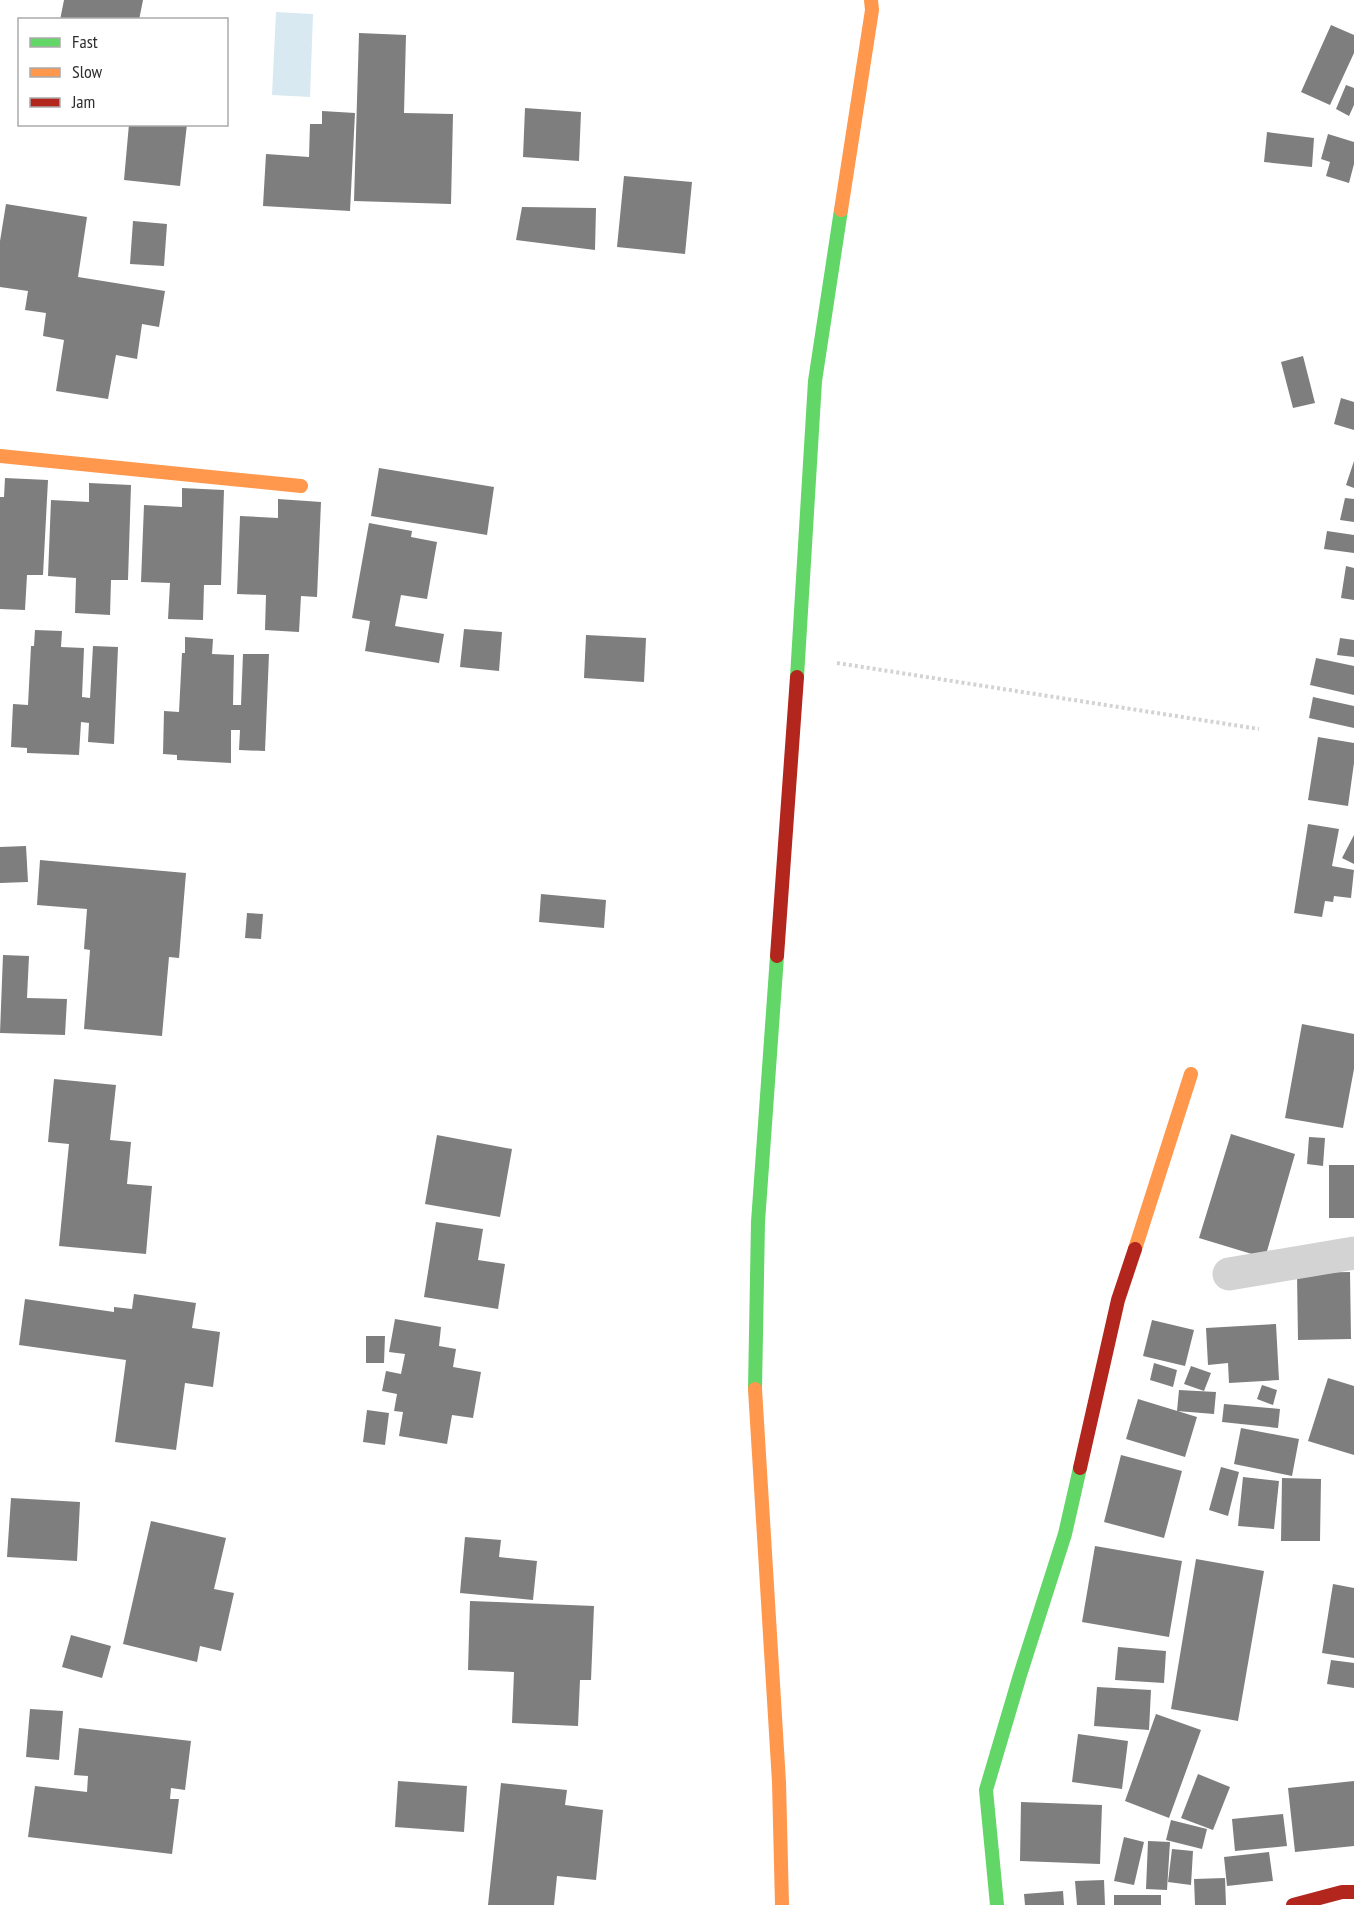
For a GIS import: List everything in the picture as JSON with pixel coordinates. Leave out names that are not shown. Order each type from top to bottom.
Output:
[{"type":"street","points":[[782,1905],[778,1770],[754,1374],[758,1222],[816,381],[872,10],[871,0]]},
{"type":"street","points":[[0,456],[301,486]]},
{"type":"street","points":[[997,1905],[986,1791],[1065,1534],[1118,1300],[1191,1074]]},
{"type":"street","points":[[1228,1274],[1354,1253]]},
{"type":"street","points":[[1293,1905],[1342,1892],[1354,1892]]},
{"type":"path","points":[[798,657],[1259,729]]},
{"type":"shaded area","points":[[276,12],[313,14],[310,97],[272,95]]},
{"type":"building","points":[[64,0],[143,0],[139,18],[60,18]]},
{"type":"building","points":[[1331,25],[1354,35],[1354,53],[1330,105],[1301,92]]},
{"type":"building","points":[[359,33],[406,35],[404,113],[453,114],[451,204],[354,201]]},
{"type":"building","points":[[1346,85],[1354,88],[1354,105],[1349,116],[1336,109]]},
{"type":"building","points":[[525,108],[581,112],[579,161],[523,157]]},
{"type":"building","points":[[322,111],[355,113],[350,211],[263,206],[266,154],[309,157],[310,124],[322,124]]},
{"type":"building","points":[[129,126],[187,126],[180,186],[124,180]]},
{"type":"building","points":[[1267,132],[1314,138],[1312,167],[1264,162]]},
{"type":"building","points":[[1328,134],[1354,142],[1354,164],[1349,183],[1326,176],[1330,162],[1321,159]]},
{"type":"building","points":[[624,176],[692,182],[685,254],[617,247]]},
{"type":"building","points":[[6,204],[87,217],[78,277],[165,291],[159,327],[142,324],[137,359],[116,355],[108,399],[56,391],[64,340],[43,336],[46,313],[25,310],[28,291],[0,287],[0,241]]},
{"type":"building","points":[[522,207],[596,208],[595,250],[516,240]]},
{"type":"building","points":[[133,221],[167,224],[164,266],[130,264]]},
{"type":"building","points":[[1303,356],[1315,403],[1293,408],[1281,362]]},
{"type":"building","points":[[1341,398],[1354,402],[1354,430],[1334,424]]},
{"type":"building","points":[[1354,461],[1354,488],[1346,485]]},
{"type":"building","points":[[379,468],[494,487],[487,535],[371,516]]},
{"type":"building","points":[[5,478],[48,480],[43,575],[27,575],[25,610],[0,609],[0,497],[4,497]]},
{"type":"building","points":[[89,483],[131,485],[128,580],[111,580],[110,615],[75,613],[76,578],[48,576],[51,500],[89,502]]},
{"type":"building","points":[[182,488],[224,490],[221,585],[204,585],[203,620],[168,619],[170,583],[141,582],[144,505],[182,507]]},
{"type":"building","points":[[1345,498],[1354,499],[1354,522],[1340,520]]},
{"type":"building","points":[[278,499],[321,502],[317,597],[301,596],[299,632],[265,630],[266,595],[237,594],[240,516],[278,518]]},
{"type":"building","points":[[369,523],[412,531],[411,537],[437,542],[427,599],[401,595],[395,626],[444,634],[439,663],[365,651],[370,621],[352,618]]},
{"type":"building","points":[[1327,531],[1354,535],[1354,553],[1324,549]]},
{"type":"building","points":[[1346,566],[1354,568],[1354,600],[1341,598]]},
{"type":"building","points":[[464,629],[502,632],[499,671],[460,667]]},
{"type":"building","points":[[35,630],[62,631],[61,647],[84,648],[82,697],[90,698],[93,646],[118,647],[114,744],[88,742],[89,723],[81,722],[79,755],[27,753],[27,748],[11,747],[13,704],[28,705],[31,646],[34,646]]},
{"type":"building","points":[[586,635],[646,638],[644,682],[584,678]]},
{"type":"building","points":[[185,637],[213,639],[212,654],[234,655],[233,705],[241,705],[243,654],[269,654],[265,751],[239,750],[240,730],[231,730],[231,763],[177,760],[177,755],[163,754],[164,711],[179,712]]},
{"type":"building","points":[[1340,638],[1354,640],[1354,657],[1337,655]]},
{"type":"building","points":[[1316,658],[1354,666],[1354,695],[1310,685]]},
{"type":"building","points":[[1313,697],[1354,706],[1354,728],[1309,718]]},
{"type":"building","points":[[1318,737],[1354,743],[1354,763],[1348,806],[1308,800]]},
{"type":"building","points":[[1308,824],[1339,829],[1332,866],[1354,870],[1351,898],[1334,896],[1333,902],[1325,901],[1322,917],[1294,913]]},
{"type":"building","points":[[1354,835],[1354,864],[1342,858]]},
{"type":"building","points":[[26,846],[28,882],[0,883],[0,847]]},
{"type":"building","points":[[40,860],[186,873],[179,958],[169,957],[162,1036],[84,1029],[90,950],[84,949],[87,909],[37,905]]},
{"type":"building","points":[[541,894],[606,900],[604,928],[539,922]]},
{"type":"building","points":[[247,913],[263,914],[261,939],[245,938]]},
{"type":"building","points":[[3,955],[29,956],[27,998],[67,999],[65,1035],[0,1033]]},
{"type":"building","points":[[1302,1024],[1354,1034],[1354,1069],[1343,1128],[1285,1118]]},
{"type":"building","points":[[54,1079],[116,1085],[110,1140],[131,1142],[127,1184],[152,1186],[146,1254],[59,1246],[69,1144],[48,1142]]},
{"type":"building","points":[[1231,1134],[1295,1154],[1265,1258],[1199,1238]]},
{"type":"building","points":[[437,1135],[512,1149],[500,1217],[425,1204]]},
{"type":"building","points":[[1309,1137],[1325,1138],[1323,1166],[1307,1164]]},
{"type":"building","points":[[1329,1165],[1354,1165],[1354,1218],[1329,1218]]},
{"type":"building","points":[[436,1222],[483,1229],[478,1260],[505,1264],[498,1309],[424,1297]]},
{"type":"building","points":[[1350,1272],[1351,1339],[1298,1340],[1297,1273]]},
{"type":"building","points":[[134,1294],[196,1303],[192,1328],[220,1332],[213,1387],[185,1383],[176,1450],[115,1442],[126,1360],[19,1345],[25,1299],[114,1312],[114,1307],[132,1309]]},
{"type":"building","points":[[395,1319],[441,1327],[439,1346],[456,1349],[453,1367],[481,1372],[473,1418],[452,1415],[447,1444],[399,1436],[403,1412],[394,1411],[397,1394],[382,1391],[386,1371],[401,1374],[405,1354],[389,1352]]},
{"type":"building","points":[[1152,1320],[1194,1330],[1185,1366],[1143,1356]]},
{"type":"building","points":[[1276,1324],[1279,1380],[1229,1383],[1228,1363],[1208,1365],[1206,1328]]},
{"type":"building","points":[[366,1336],[385,1336],[384,1363],[366,1363]]},
{"type":"building","points":[[1154,1363],[1177,1370],[1173,1387],[1150,1380]]},
{"type":"building","points":[[1191,1366],[1211,1373],[1204,1391],[1184,1384]]},
{"type":"building","points":[[1328,1378],[1354,1386],[1354,1455],[1308,1441]]},
{"type":"building","points":[[1262,1385],[1277,1390],[1273,1405],[1257,1399]]},
{"type":"building","points":[[1179,1390],[1216,1392],[1214,1414],[1177,1411]]},
{"type":"building","points":[[1138,1399],[1197,1417],[1185,1457],[1126,1439]]},
{"type":"building","points":[[1224,1404],[1280,1409],[1278,1428],[1222,1422]]},
{"type":"building","points":[[367,1410],[389,1413],[385,1445],[363,1442]]},
{"type":"building","points":[[1241,1428],[1299,1439],[1292,1476],[1234,1464]]},
{"type":"building","points":[[1121,1455],[1182,1471],[1164,1538],[1104,1522]]},
{"type":"building","points":[[1221,1467],[1239,1472],[1228,1516],[1209,1510]]},
{"type":"building","points":[[1243,1477],[1279,1481],[1274,1529],[1238,1526]]},
{"type":"building","points":[[1282,1478],[1321,1479],[1320,1541],[1281,1541]]},
{"type":"building","points":[[11,1498],[80,1502],[77,1561],[7,1557]]},
{"type":"building","points":[[151,1521],[226,1538],[214,1589],[234,1593],[221,1651],[200,1646],[197,1662],[123,1644]]},
{"type":"building","points":[[465,1537],[501,1540],[499,1557],[537,1561],[533,1600],[460,1593]]},
{"type":"building","points":[[1095,1546],[1182,1561],[1169,1637],[1082,1622]]},
{"type":"building","points":[[1196,1559],[1264,1571],[1238,1721],[1171,1709]]},
{"type":"building","points":[[1333,1584],[1354,1588],[1354,1658],[1322,1653]]},
{"type":"building","points":[[470,1601],[594,1606],[591,1680],[580,1680],[578,1726],[512,1723],[514,1672],[468,1670]]},
{"type":"building","points":[[71,1635],[111,1646],[102,1678],[62,1667]]},
{"type":"building","points":[[1118,1647],[1166,1651],[1164,1683],[1115,1680]]},
{"type":"building","points":[[1331,1660],[1354,1663],[1354,1688],[1327,1684]]},
{"type":"building","points":[[1097,1687],[1151,1690],[1149,1730],[1094,1726]]},
{"type":"building","points":[[30,1709],[63,1711],[59,1760],[26,1757]]},
{"type":"building","points":[[1156,1714],[1201,1730],[1169,1818],[1125,1801]]},
{"type":"building","points":[[79,1728],[191,1741],[185,1790],[171,1788],[170,1799],[179,1799],[172,1854],[28,1837],[35,1786],[87,1792],[88,1776],[74,1775]]},
{"type":"building","points":[[1078,1734],[1128,1741],[1122,1789],[1072,1782]]},
{"type":"building","points":[[1198,1774],[1230,1787],[1213,1830],[1181,1818]]},
{"type":"building","points":[[398,1781],[467,1786],[464,1832],[395,1827]]},
{"type":"building","points":[[1354,1781],[1354,1846],[1295,1852],[1288,1788]]},
{"type":"building","points":[[501,1783],[567,1790],[565,1805],[603,1810],[596,1880],[557,1876],[554,1905],[488,1905]]},
{"type":"building","points":[[1021,1802],[1102,1805],[1100,1864],[1020,1861]]},
{"type":"building","points":[[1283,1814],[1287,1846],[1235,1851],[1232,1819]]},
{"type":"building","points":[[1171,1820],[1207,1829],[1202,1849],[1166,1840]]},
{"type":"building","points":[[1124,1837],[1144,1842],[1134,1885],[1114,1881]]},
{"type":"building","points":[[1148,1841],[1170,1842],[1167,1890],[1146,1889]]},
{"type":"building","points":[[1172,1849],[1193,1851],[1191,1885],[1168,1882]]},
{"type":"building","points":[[1269,1852],[1273,1881],[1227,1886],[1224,1857]]},
{"type":"building","points":[[1225,1878],[1226,1905],[1195,1905],[1194,1879]]},
{"type":"building","points":[[1104,1880],[1105,1905],[1077,1905],[1075,1881]]},
{"type":"building","points":[[1063,1891],[1064,1905],[1025,1905],[1024,1894]]},
{"type":"building","points":[[1114,1895],[1161,1895],[1161,1905],[1114,1905]]},
{"type":"traffic: fast","points":[[797,677],[815,381],[841,210]]},
{"type":"traffic: fast","points":[[755,1389],[758,1222],[777,956]]},
{"type":"traffic: fast","points":[[997,1905],[986,1790],[1065,1534],[1080,1468]]},
{"type":"traffic: slow","points":[[841,210],[872,10],[871,0]]},
{"type":"traffic: slow","points":[[0,456],[301,486]]},
{"type":"traffic: slow","points":[[1135,1249],[1191,1074]]},
{"type":"traffic: slow","points":[[755,1389],[779,1782],[782,1905]]},
{"type":"traffic: jam","points":[[777,956],[797,677]]},
{"type":"traffic: jam","points":[[1080,1468],[1118,1300],[1135,1249]]},
{"type":"traffic: jam","points":[[1293,1905],[1342,1892],[1354,1892]]}]
